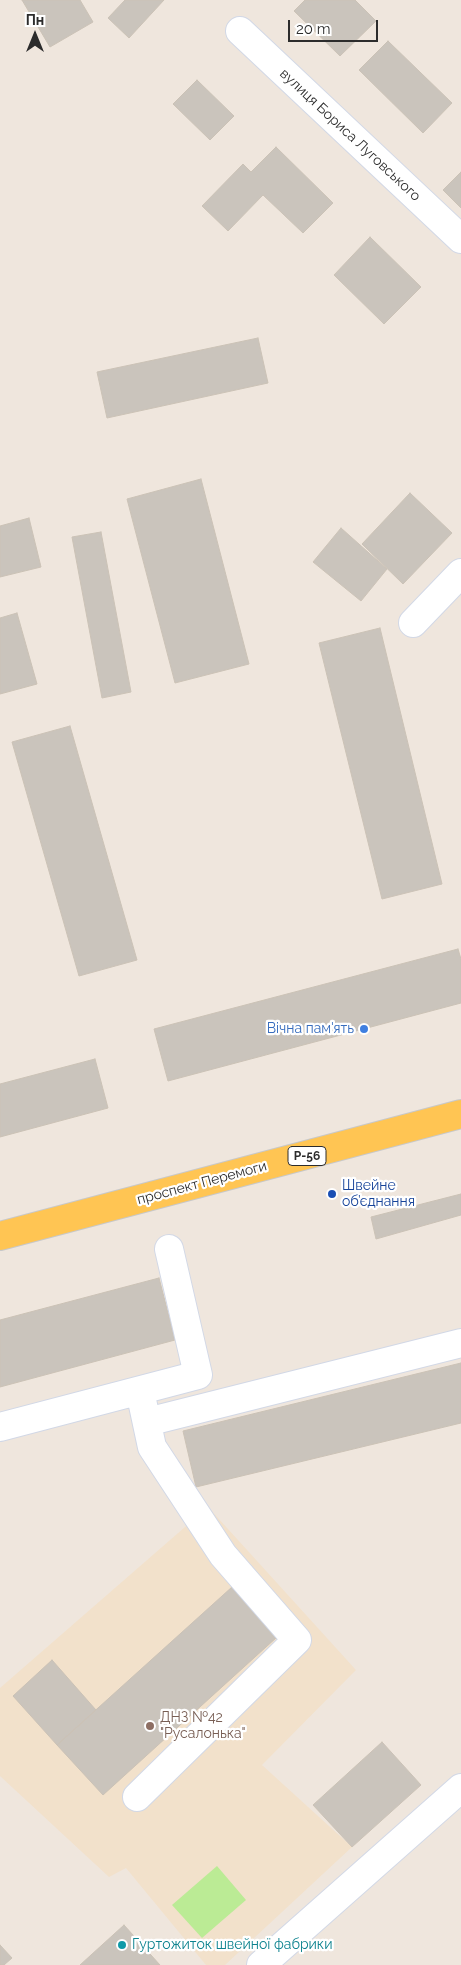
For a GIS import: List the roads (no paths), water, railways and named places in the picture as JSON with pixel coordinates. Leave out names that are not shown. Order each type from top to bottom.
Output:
[{"type":"main road","name":"проспект Перемоги","points":[[0,1236],[461,1114]]},
{"type":"street","name":"вулиця Бориса Луговського","points":[[240,31],[461,239]]},
{"type":"street","points":[[414,624],[461,573]]},
{"type":"street","points":[[0,1427],[198,1376],[169,1250]]},
{"type":"street","points":[[147,1422],[461,1343]]},
{"type":"street","points":[[137,1797],[297,1640],[218,1547],[152,1447],[140,1391]]},
{"type":"street","points":[[261,1965],[461,1788]]},
{"type":"place","name":"Вічна пам'ять","points":[[364,1029]]},
{"type":"place","name":"Швейне об’єднання","points":[[332,1194]]},
{"type":"place","name":"ДНЗ №42 \"Русалонька\"","points":[[150,1726]]},
{"type":"place","name":"Гуртожиток швейної фабрики","points":[[122,1945]]}]
